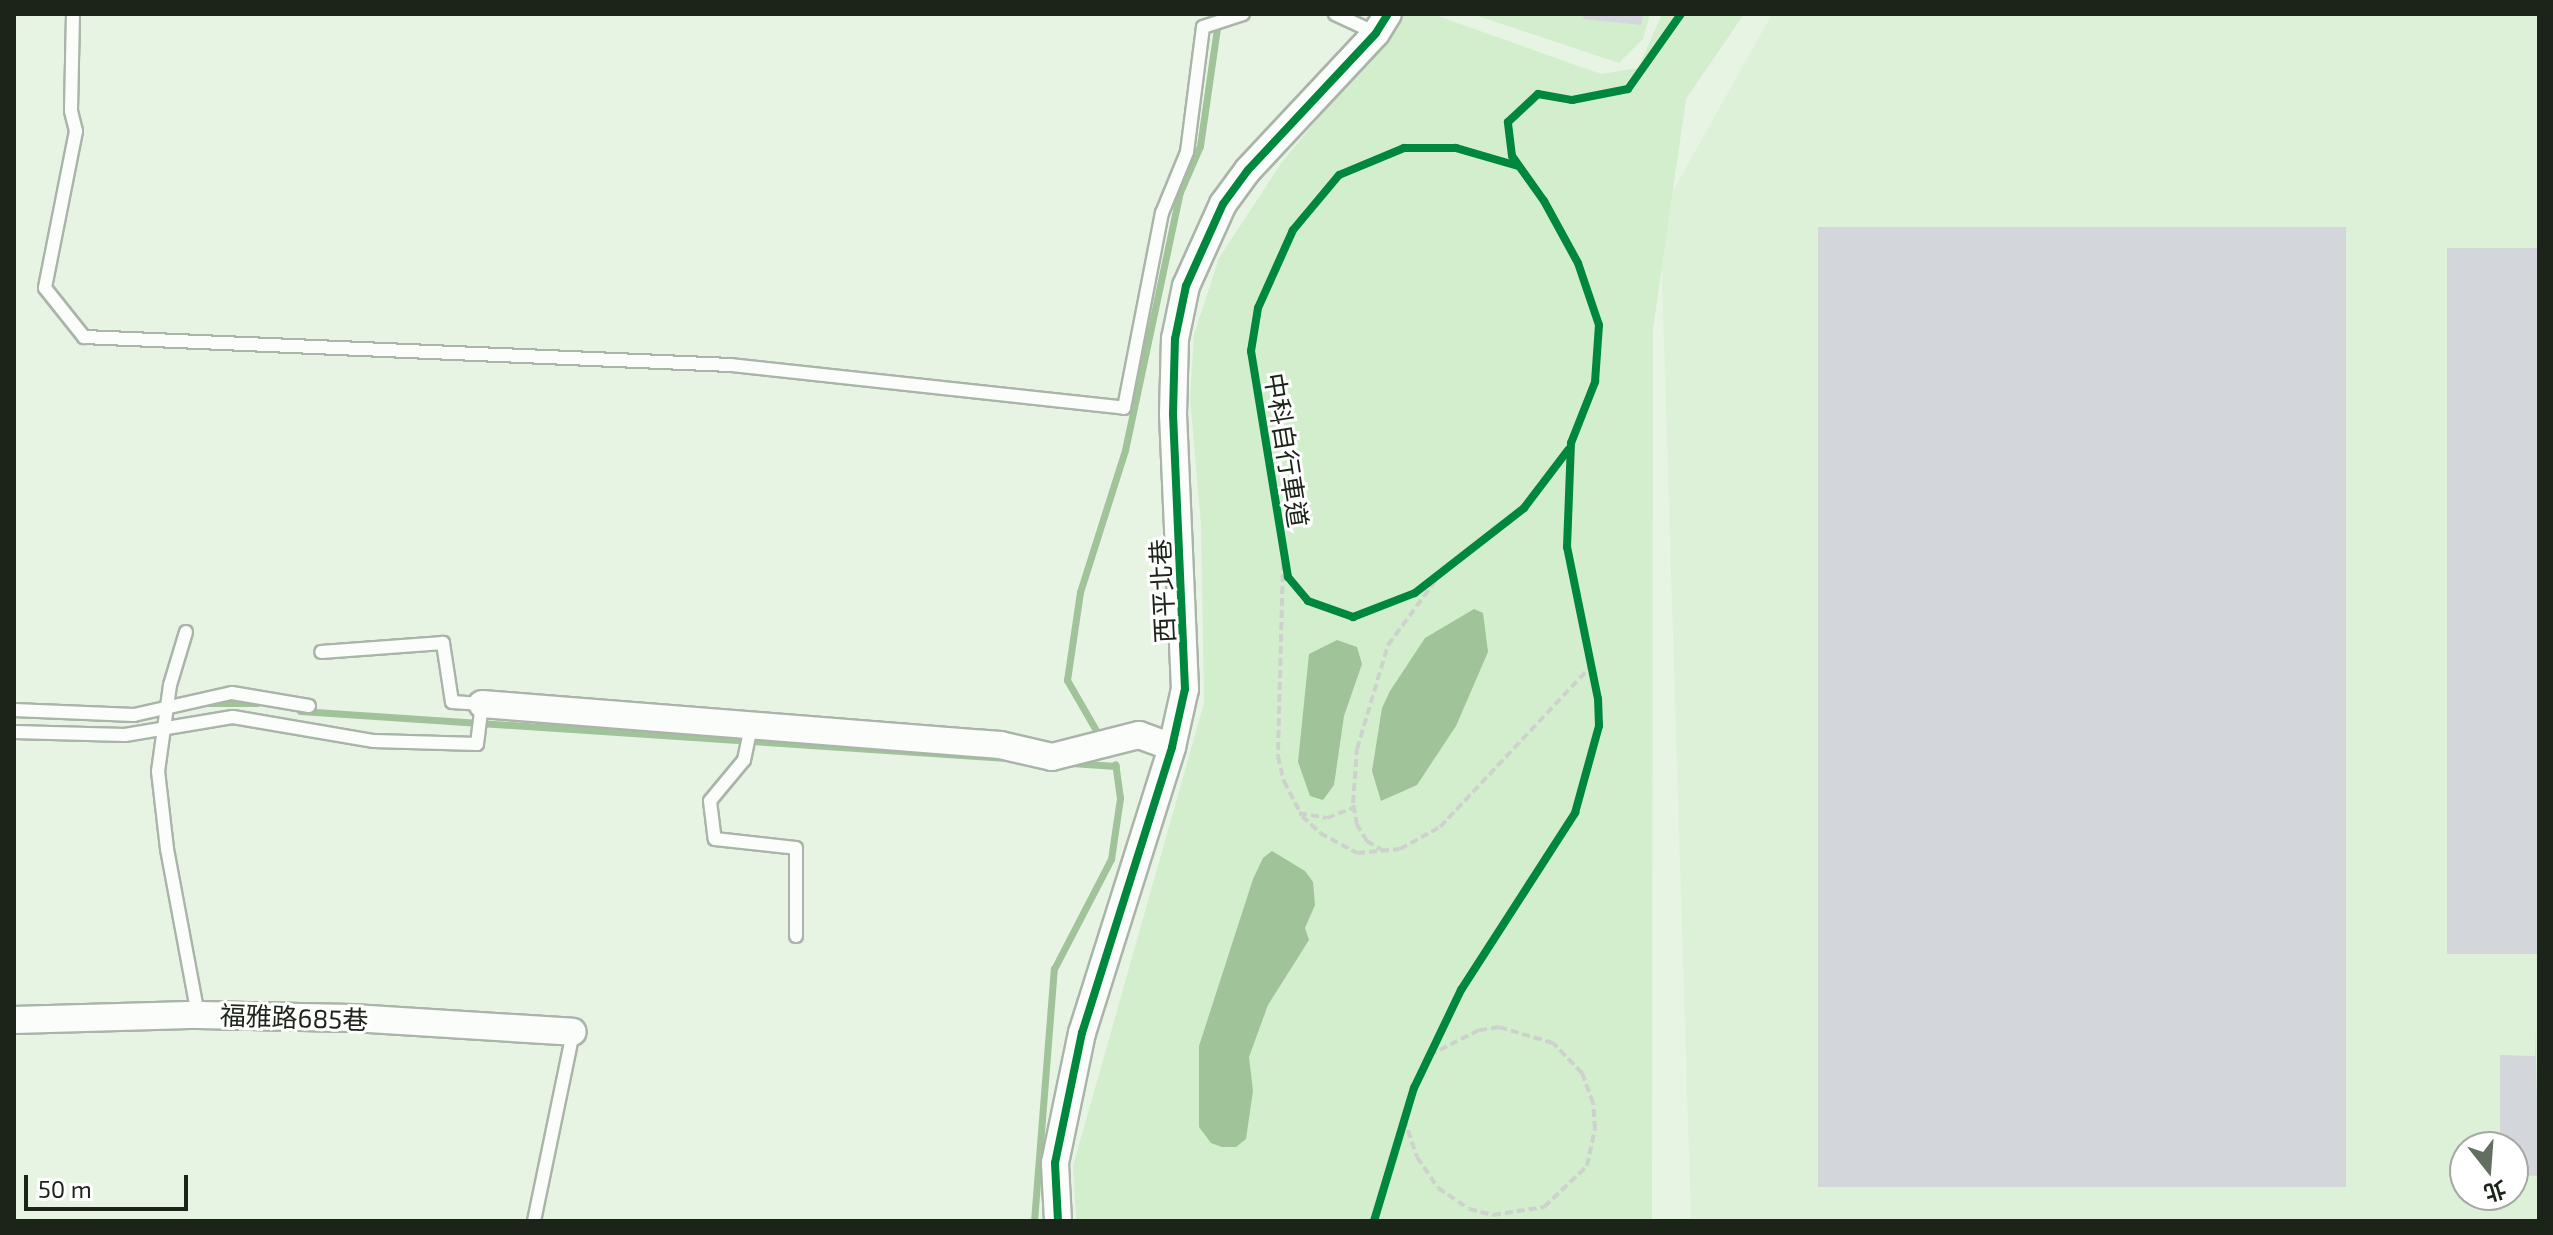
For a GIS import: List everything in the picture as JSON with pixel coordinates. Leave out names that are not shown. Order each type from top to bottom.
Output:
[{"type":"street","name":"西平北巷","points":[[1058,1221],[1055,1163],[1082,1033],[1172,747],[1185,689],[1173,414],[1175,339],[1186,286],[1223,204],[1248,170],[1382,23]]},
{"type":"street","points":[[482,704],[1000,745],[1052,757],[1139,735],[1172,747]]},
{"type":"street","name":"福雅路685巷","points":[[14,1020],[198,1015],[353,1018],[573,1032]]},
{"type":"lane","points":[[73,14],[71,111],[76,131],[45,288],[84,337],[731,365],[1124,408],[1162,213],[1187,152],[1203,27],[1243,14]]},
{"type":"lane","points":[[1335,14],[1382,23]]},
{"type":"lane","points":[[186,632],[170,685],[167,730],[159,755],[162,817],[198,1015]]},
{"type":"lane","points":[[14,732],[125,735],[233,717],[386,742],[477,744],[482,704],[452,702],[443,643],[321,652]]},
{"type":"lane","points":[[14,710],[134,715],[171,703],[232,693],[309,706]]},
{"type":"lane","points":[[751,727],[744,760],[710,801],[715,839],[796,848],[796,936]]},
{"type":"lane","points":[[534,1221],[573,1032]]},
{"type":"path","points":[[1283,562],[1278,756],[1289,799],[1299,813],[1340,846],[1357,853],[1386,852],[1418,842],[1440,827],[1592,665]]},
{"type":"path","points":[[1415,593],[1449,567]]},
{"type":"path","points":[[1386,852],[1367,841],[1353,808],[1357,749],[1388,645],[1441,573]]},
{"type":"path","points":[[1589,652],[1594,676]]},
{"type":"path","points":[[1299,813],[1327,818],[1353,808]]},
{"type":"path","points":[[1404,1119],[1417,1157],[1438,1188],[1469,1209],[1493,1215],[1544,1207],[1587,1166],[1595,1129],[1593,1103],[1582,1073],[1553,1043],[1499,1027],[1479,1030],[1430,1055]]},
{"type":"path","points":[[1424,1066],[1436,1042]]},
{"type":"path","points":[[1400,1134],[1409,1104]]},
{"type":"shaded area","points":[[1405,14],[1432,14],[1601,74],[1638,68],[1662,14],[1744,14],[1686,99],[1653,329],[1652,1221],[1076,1221],[1073,1166],[1204,703],[1201,525],[1190,398],[1194,334],[1219,258],[1282,162]]},
{"type":"shaded area","points":[[1472,14],[1650,14],[1643,39],[1619,63]]},
{"type":"shaded area","points":[[1772,14],[2539,14],[2539,1221],[1691,1221],[1660,214]]},
{"type":"shaded area","points":[[1474,609],[1483,613],[1488,652],[1456,726],[1417,785],[1381,801],[1372,771],[1382,708],[1390,691],[1425,638]]},
{"type":"shaded area","points":[[1337,640],[1357,647],[1362,664],[1344,716],[1334,785],[1323,800],[1310,796],[1298,762],[1309,654]]},
{"type":"shaded area","points":[[1272,851],[1305,871],[1313,882],[1315,905],[1305,928],[1309,940],[1268,1005],[1249,1057],[1253,1091],[1246,1139],[1236,1147],[1222,1147],[1211,1143],[1199,1127],[1199,1046],[1253,879],[1263,858]]},
{"type":"building","points":[[1584,14],[1643,14],[1641,25],[1583,19]]},
{"type":"building","points":[[1818,227],[2346,227],[2346,1187],[1818,1187]]},
{"type":"building","points":[[2447,248],[2539,248],[2539,954],[2447,954]]},
{"type":"building","points":[[2535,1026],[2539,1176],[2529,1176],[2529,1131],[2500,1131],[2500,1055],[2535,1056]]},
{"type":"waterway","points":[[1097,732],[1067,680],[1080,592],[1125,450],[1180,192],[1200,146],[1219,14]]},
{"type":"waterway","points":[[209,703],[257,703]]},
{"type":"waterway","points":[[300,711],[1006,758]]},
{"type":"waterway","points":[[1071,763],[1116,766]]},
{"type":"waterway","points":[[1034,1221],[1054,969],[1111,859],[1120,798],[1115,764]]},
{"type":"cycle path","points":[[1058,1221],[1055,1163],[1082,1033],[1172,747],[1185,689],[1173,414],[1175,339],[1186,286],[1223,204],[1248,170],[1376,33],[1388,14]]},
{"type":"cycle path","points":[[1374,1221],[1414,1088],[1461,990],[1575,813],[1599,726],[1598,699],[1567,547],[1571,443],[1595,382],[1599,325],[1578,263],[1544,201],[1512,156],[1508,122],[1538,94],[1572,100],[1628,89],[1681,14]]},
{"type":"cycle path","name":"中科自行車道","points":[[1518,166],[1456,148],[1404,148],[1339,175],[1293,230],[1258,308],[1251,351],[1288,577],[1308,601],[1353,617],[1415,593],[1524,508],[1568,450]]}]
